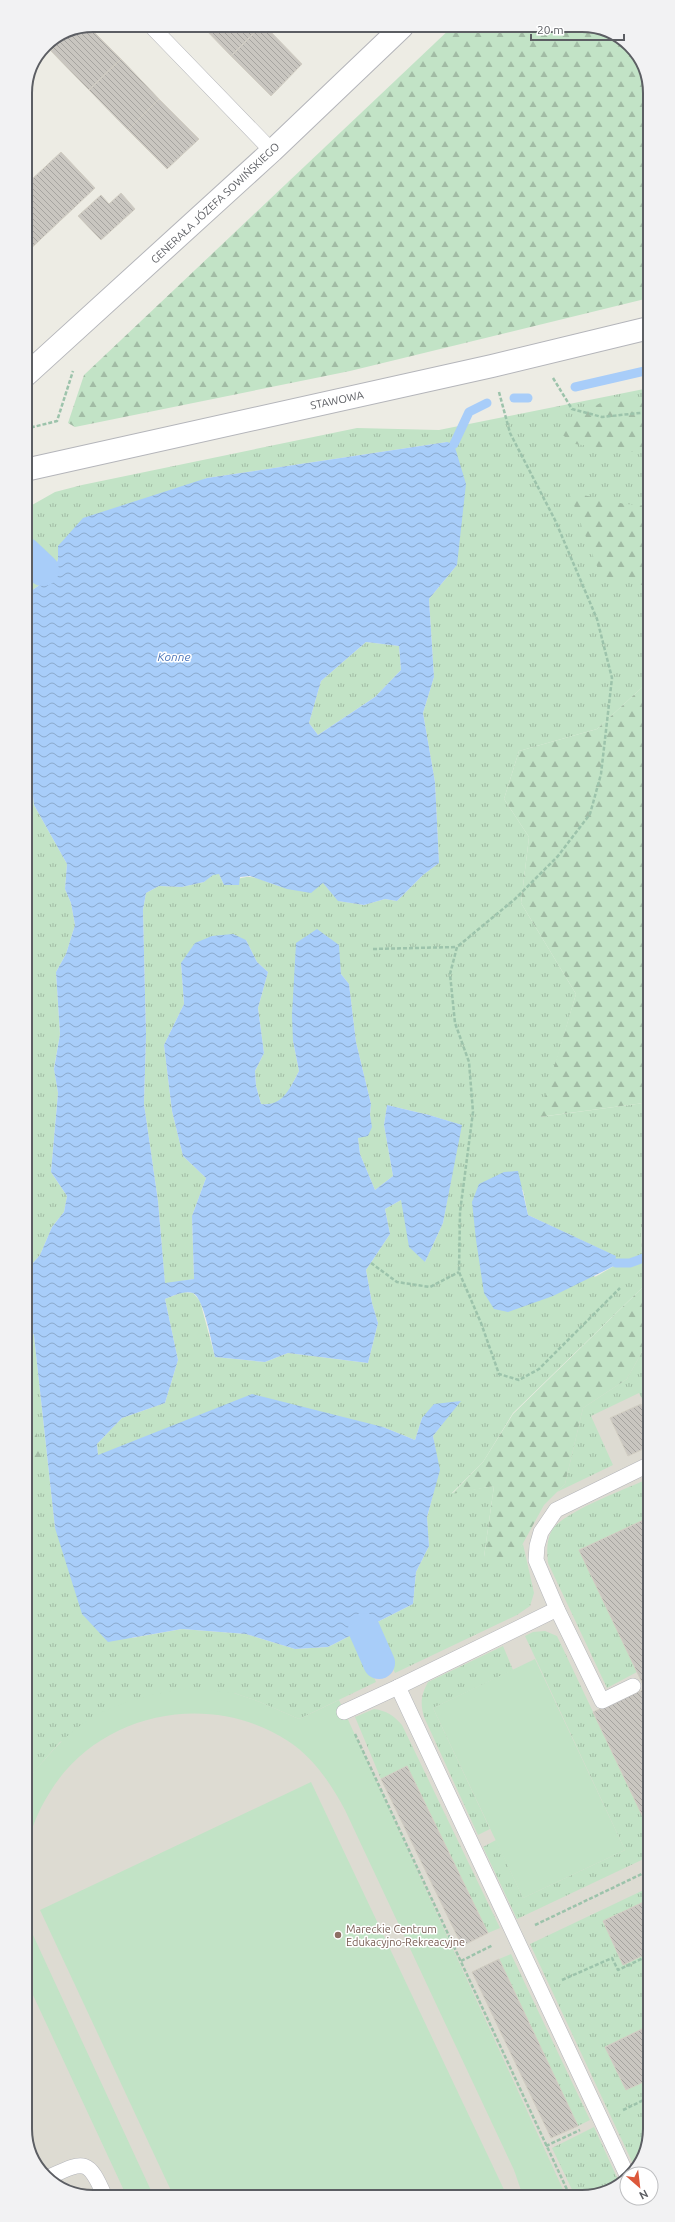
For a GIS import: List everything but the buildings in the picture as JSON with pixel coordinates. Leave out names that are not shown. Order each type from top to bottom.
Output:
[{"type":"street","name":"GENERAŁA JÓZEFA SOWIŃSKIEGO","points":[[32,370],[272,151],[397,32]]},
{"type":"street","name":"STAWOWA","points":[[32,468],[492,366],[643,329]]},
{"type":"lane","points":[[157,32],[272,151]]},
{"type":"lane","points":[[633,1686],[602,1701],[557,1609],[536,1560],[537,1546],[541,1532],[556,1510],[643,1467]]},
{"type":"lane","points":[[344,1712],[557,1609]]},
{"type":"lane","points":[[398,1687],[623,2166]]},
{"type":"lane","points":[[53,2175],[75,2165],[83,2165],[95,2173],[102,2190]]},
{"type":"path","points":[[492,366],[510,433],[555,520],[597,619],[612,678],[601,774],[590,814],[553,861],[515,899],[457,947],[450,974],[455,1023],[469,1062],[473,1112],[460,1212],[459,1272],[482,1323],[499,1374],[519,1380],[539,1369],[620,1288]]},
{"type":"path","points":[[554,381],[572,409],[602,417],[643,413]]},
{"type":"path","points":[[32,427],[36,426]]},
{"type":"path","points":[[373,949],[457,947]]},
{"type":"path","points":[[371,1263],[397,1282],[430,1288],[459,1272]]},
{"type":"path","points":[[344,1712],[567,2190]]},
{"type":"path","points":[[461,1961],[643,1873]]},
{"type":"path","points":[[540,1990],[612,1958],[618,1970],[643,1958]]},
{"type":"shaded area","name":"Mareckie Centrum Edukacyjno-Rekreacyjne","points":[[643,1351],[643,2129],[640,2149],[630,2166],[619,2166],[619,2177],[612,2182],[594,2189],[582,2190],[89,2190],[77,2188],[59,2180],[47,2169],[40,2159],[35,2149],[32,2129],[32,1732],[34,1729],[248,1669],[458,1628],[543,1401]]},
{"type":"green space","points":[[447,32],[594,33],[616,42],[635,63],[640,73],[643,93],[643,299],[350,371],[75,427],[68,423],[84,375]]},
{"type":"green space","points":[[643,389],[643,687],[597,729],[519,751],[504,799],[529,837],[521,903],[576,994],[540,1117],[643,1103],[643,1222],[641,1224],[643,1287],[513,1413],[483,1462],[452,1493],[494,1486],[484,1557],[521,1547],[523,1544],[534,1593],[530,1606],[517,1615],[395,1673],[390,1662],[371,1670],[376,1682],[299,1719],[260,1702],[234,1693],[60,1742],[32,1774],[32,1330],[34,1336],[55,1528],[132,1638],[182,1629],[246,1634],[295,1649],[328,1647],[413,1604],[416,1572],[429,1546],[427,1518],[439,1470],[433,1436],[460,1401],[422,1418],[415,1440],[383,1427],[98,1455],[97,1444],[122,1418],[165,1403],[178,1360],[165,1299],[183,1292],[193,1293],[200,1301],[215,1357],[265,1362],[288,1353],[368,1363],[378,1323],[372,1303],[366,1270],[390,1234],[385,1209],[401,1200],[425,1262],[443,1223],[461,1125],[429,1115],[387,1105],[384,1125],[393,1176],[375,1190],[360,1154],[358,1138],[371,1127],[371,1104],[356,1042],[349,984],[341,974],[338,945],[293,1041],[299,1071],[289,1090],[281,1100],[276,1103],[261,1104],[256,1086],[255,1071],[264,1053],[258,1008],[268,972],[257,962],[246,940],[181,963],[184,1004],[164,1045],[172,1111],[183,1156],[206,1178],[192,1216],[194,1279],[165,1284],[158,1201],[144,1104],[146,1035],[143,910],[146,893],[159,886],[182,887],[204,882],[213,874],[219,874],[224,885],[234,880],[250,877],[290,889],[323,883],[339,901],[364,905],[385,899],[397,901],[423,875],[439,863],[435,782],[423,713],[434,677],[429,599],[457,565],[447,442],[207,478],[58,546],[58,559],[53,572],[46,566],[39,575],[44,582],[32,590],[32,505],[55,492],[82,485],[357,428],[439,430]],"holes":[[[479,1184],[523,1190],[528,1215],[615,1256],[614,1266],[595,1277]]]},
{"type":"green space","points":[[643,398],[643,454],[575,444],[557,431],[575,417],[604,401]]},
{"type":"green space","points":[[569,492],[625,504],[643,506],[643,586],[601,577]]},
{"type":"green space","points":[[366,642],[399,646],[401,670],[375,697],[318,735],[309,723],[321,681]]},
{"type":"green space","points":[[643,687],[643,1103],[539,1117],[576,994],[521,903],[529,837],[504,799],[519,751],[597,729]]},
{"type":"green space","points":[[32,788],[34,805],[67,864],[65,889],[71,903],[75,925],[66,954],[56,972],[60,1034],[54,1068],[58,1093],[51,1172],[67,1196],[64,1212],[52,1227],[40,1255],[32,1264]]},
{"type":"green space","points":[[643,1222],[643,1287],[641,1224]]},
{"type":"green space","points":[[643,1287],[643,1350],[627,1379],[583,1408],[565,1484],[544,1505],[521,1547],[521,1560],[491,1561],[484,1557],[494,1486],[452,1494],[483,1462],[513,1414]]},
{"type":"green space","points":[[643,1350],[643,1401],[639,1393],[591,1416],[613,1465],[557,1492],[565,1484],[583,1408],[627,1379]]},
{"type":"green space","points":[[32,1407],[42,1462],[32,1468]]},
{"type":"green space","points":[[643,1481],[643,1520],[580,1550],[637,1672],[607,1688],[548,1563],[547,1551],[550,1534],[558,1523],[582,1508]]},
{"type":"green space","points":[[545,1631],[557,1636],[643,1817],[643,1859],[517,1919],[483,1847],[496,1840],[523,1898],[625,1850],[525,1636],[533,1632]]},
{"type":"green space","points":[[503,1646],[513,1670],[433,1708],[490,1829],[478,1835],[424,1717],[422,1699],[428,1682]]},
{"type":"green space","points":[[535,1659],[625,1850],[523,1898],[433,1708]]},
{"type":"green space","points":[[192,1688],[234,1693],[260,1702],[299,1719],[339,1700],[563,2190],[521,2190],[514,2170],[345,1810],[334,1791],[314,1763],[288,1741],[257,1725],[225,1716],[191,1714],[158,1717],[126,1727],[97,1743],[71,1765],[50,1792],[32,1830],[32,1775],[63,1741],[95,1716],[112,1708],[150,1695]]},
{"type":"green space","points":[[374,1709],[390,1714],[402,1725],[500,1928],[488,1933],[407,1766],[381,1779],[355,1717]]},
{"type":"green space","points":[[311,1782],[504,2190],[171,2190],[40,1910]]},
{"type":"green space","points":[[643,1890],[643,1902],[603,1921],[623,1965],[643,1955],[643,2028],[605,2047],[626,2090],[643,2082],[642,2137],[640,2149],[632,2163],[530,1944]]},
{"type":"green space","points":[[32,1931],[151,2190],[124,2190],[32,1993]]},
{"type":"green space","points":[[511,1954],[590,2120],[578,2126],[499,1959]]},
{"type":"green space","points":[[594,2127],[617,2178],[594,2189],[572,2190],[552,2148]]},
{"type":"water","name":"Konne","points":[[447,442],[454,444],[466,484],[457,565],[429,599],[434,677],[423,713],[435,782],[439,863],[423,875],[397,901],[385,899],[364,905],[338,901],[323,883],[311,893],[287,889],[250,876],[240,877],[239,885],[224,885],[219,874],[213,875],[204,882],[182,887],[159,886],[146,893],[143,910],[146,1035],[144,1104],[158,1201],[165,1283],[194,1279],[192,1216],[206,1178],[183,1156],[172,1111],[164,1045],[184,1004],[181,963],[195,943],[212,936],[233,934],[246,940],[257,962],[268,972],[258,1008],[264,1053],[255,1071],[256,1086],[261,1104],[275,1102],[285,1095],[299,1071],[293,1041],[292,1015],[296,943],[317,929],[339,945],[341,974],[349,984],[356,1042],[371,1104],[370,1115],[372,1127],[368,1136],[358,1138],[360,1154],[375,1190],[393,1176],[384,1125],[387,1105],[462,1125],[443,1223],[425,1262],[409,1247],[401,1200],[385,1209],[390,1234],[366,1270],[372,1303],[378,1323],[368,1363],[288,1353],[265,1362],[215,1357],[201,1303],[193,1293],[186,1292],[179,1294],[165,1299],[178,1360],[165,1403],[122,1418],[97,1444],[98,1455],[252,1394],[383,1427],[415,1440],[422,1418],[434,1404],[461,1401],[433,1436],[440,1470],[427,1517],[429,1546],[416,1572],[413,1604],[328,1647],[295,1649],[246,1634],[182,1629],[108,1642],[82,1614],[55,1528],[34,1336],[32,1330],[32,1264],[40,1255],[52,1227],[64,1212],[67,1196],[51,1172],[58,1093],[54,1069],[60,1034],[56,972],[66,954],[75,925],[71,903],[65,889],[67,864],[34,805],[32,788],[32,590],[44,582],[39,575],[46,565],[54,571],[58,559],[58,546],[83,518],[207,478]],"holes":[[[366,642],[399,646],[401,670],[375,697],[318,735],[309,723],[321,681]]]},
{"type":"water","points":[[518,1171],[528,1215],[616,1256],[614,1266],[553,1296],[508,1312],[494,1309],[484,1293],[472,1202],[479,1184],[504,1172]]},
{"type":"waterway","points":[[575,387],[643,371]]},
{"type":"waterway","points":[[514,398],[528,398]]},
{"type":"waterway","points":[[454,444],[469,412],[487,403]]},
{"type":"waterway","points":[[32,560],[43,570]]},
{"type":"waterway","points":[[616,1263],[630,1263],[643,1258]]},
{"type":"waterway","points":[[364,1629],[379,1663]]},
{"type":"place","name":"Mareckie Centrum Edukacyjno-Rekreacyjne","points":[[338,1935]]}]
